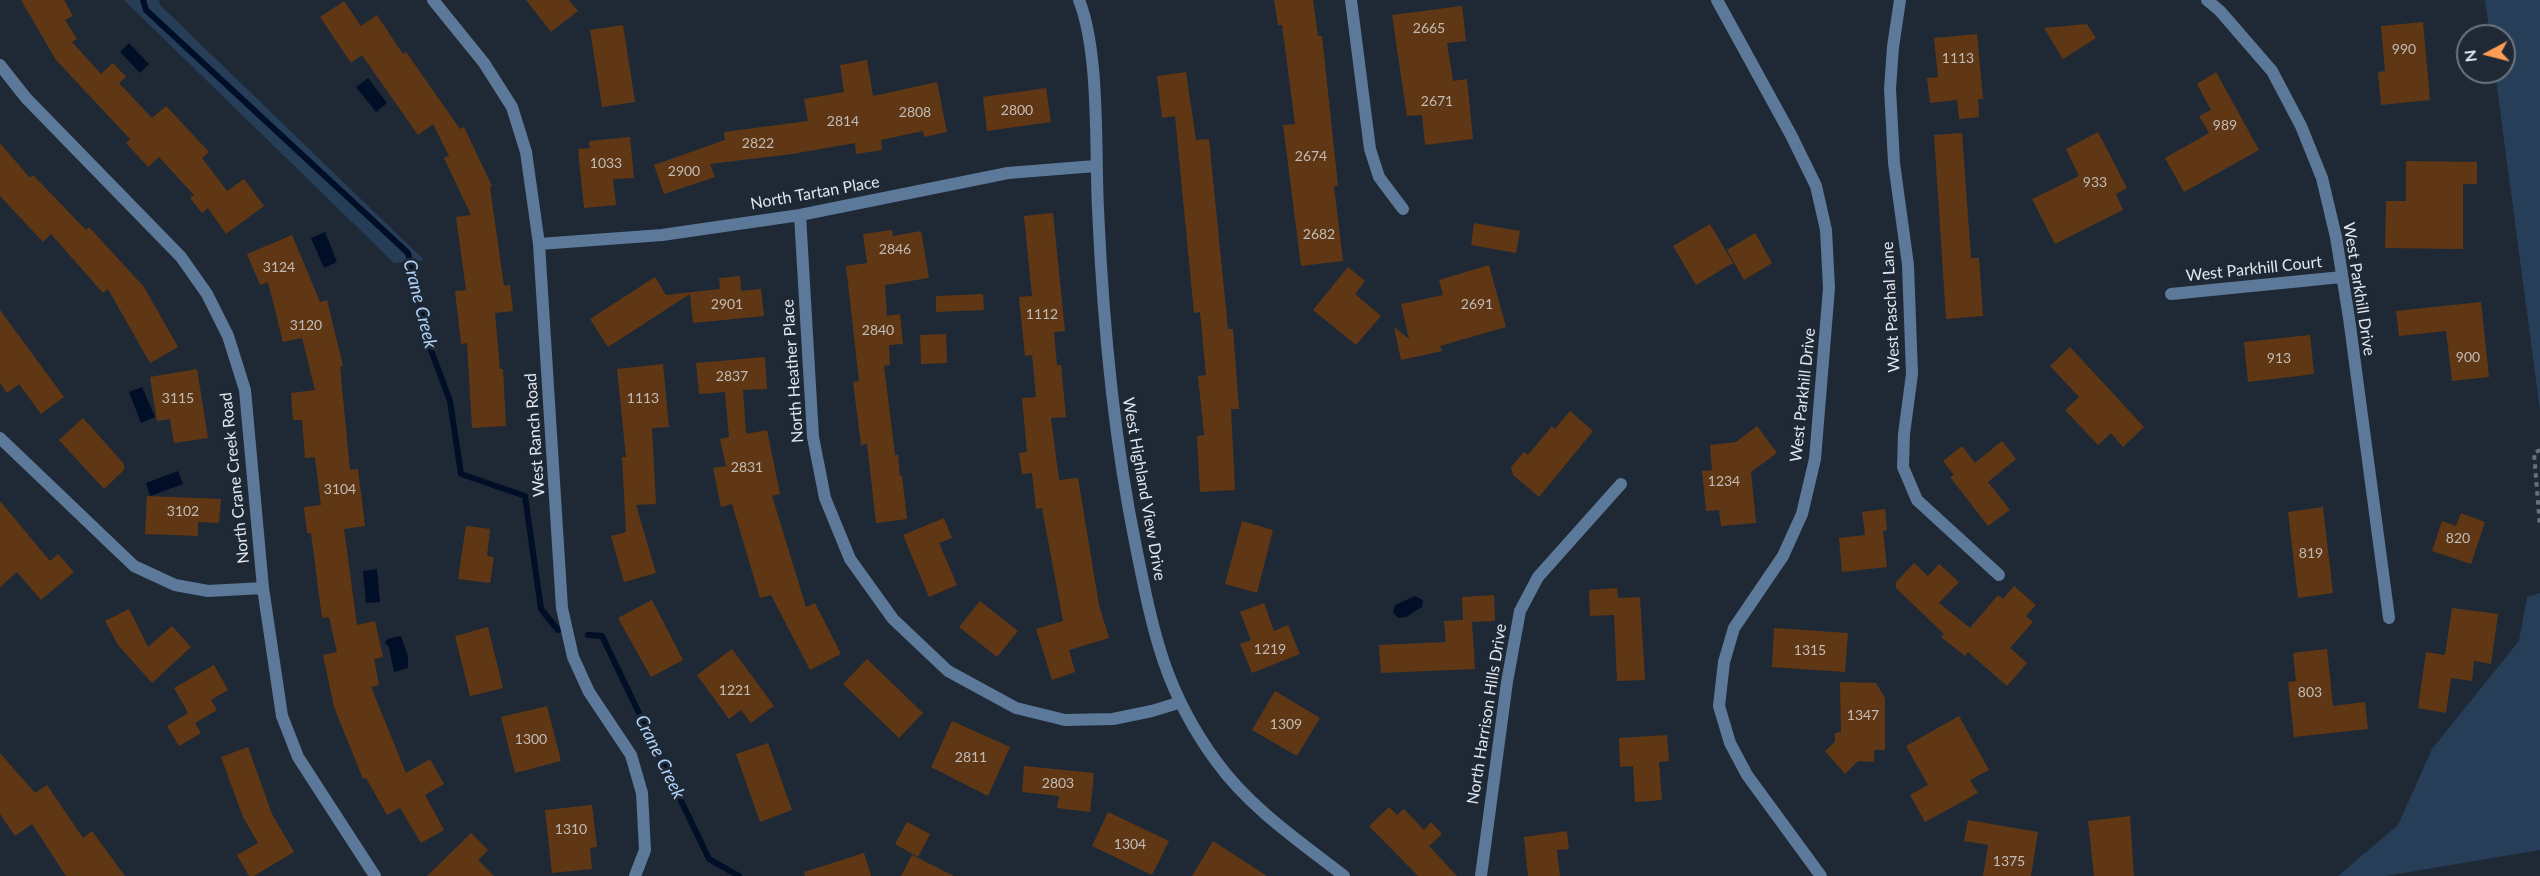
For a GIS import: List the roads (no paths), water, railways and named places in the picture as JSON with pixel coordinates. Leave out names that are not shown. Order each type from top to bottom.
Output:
[{"type":"street","name":"West Ranch Road","points":[[433,0],[484,63],[512,107],[526,152],[539,244],[562,608],[573,657],[589,692],[631,754],[642,793],[645,850],[635,876]]},
{"type":"street","name":"West Highland View Drive","points":[[1079,0],[1087,19],[1092,67],[1095,166],[1109,382],[1120,469],[1155,640],[1178,703],[1216,762],[1269,818],[1344,876]]},
{"type":"street","points":[[1351,0],[1370,149],[1379,177],[1403,210]]},
{"type":"street","name":"West Parkhill Drive","points":[[1717,0],[1791,135],[1816,186],[1826,230],[1829,288],[1815,459],[1802,514],[1783,556],[1734,628],[1724,662],[1719,706],[1730,743],[1747,775],[1821,876]]},
{"type":"street","name":"West Paschal Lane","points":[[1900,0],[1890,89],[1894,164],[1908,265],[1912,374],[1904,434],[1903,467],[1917,500],[1999,575]]},
{"type":"street","name":"West Parkhill Drive","points":[[2207,0],[2220,10],[2272,71],[2301,126],[2322,178],[2342,277],[2390,618]]},
{"type":"street","name":"North Crane Creek Road","points":[[0,64],[26,98],[181,257],[207,294],[222,326],[245,390],[263,588],[282,716],[298,757],[375,876]]},
{"type":"street","name":"North Tartan Place","points":[[539,244],[663,235],[800,215],[1008,173],[1095,166]]},
{"type":"street","name":"North Heather Place","points":[[800,215],[813,437],[825,498],[850,559],[893,620],[948,671],[1016,708],[1065,720],[1113,719],[1178,703]]},
{"type":"street","name":"West Parkhill Court","points":[[2170,294],[2342,277]]},
{"type":"street","points":[[0,438],[40,479],[135,566],[175,585],[208,591],[263,588]]},
{"type":"street","name":"North Harrison Hills Drive","points":[[1481,876],[1508,675],[1520,611],[1538,577],[1621,484]]},
{"type":"waterway","name":"Crane Creek","points":[[143,0],[146,10],[408,253],[428,342],[450,401],[461,474],[525,496],[541,609],[558,630]]},
{"type":"waterway","name":"Crane Creek","points":[[588,635],[602,636],[709,859],[739,876]]}]
